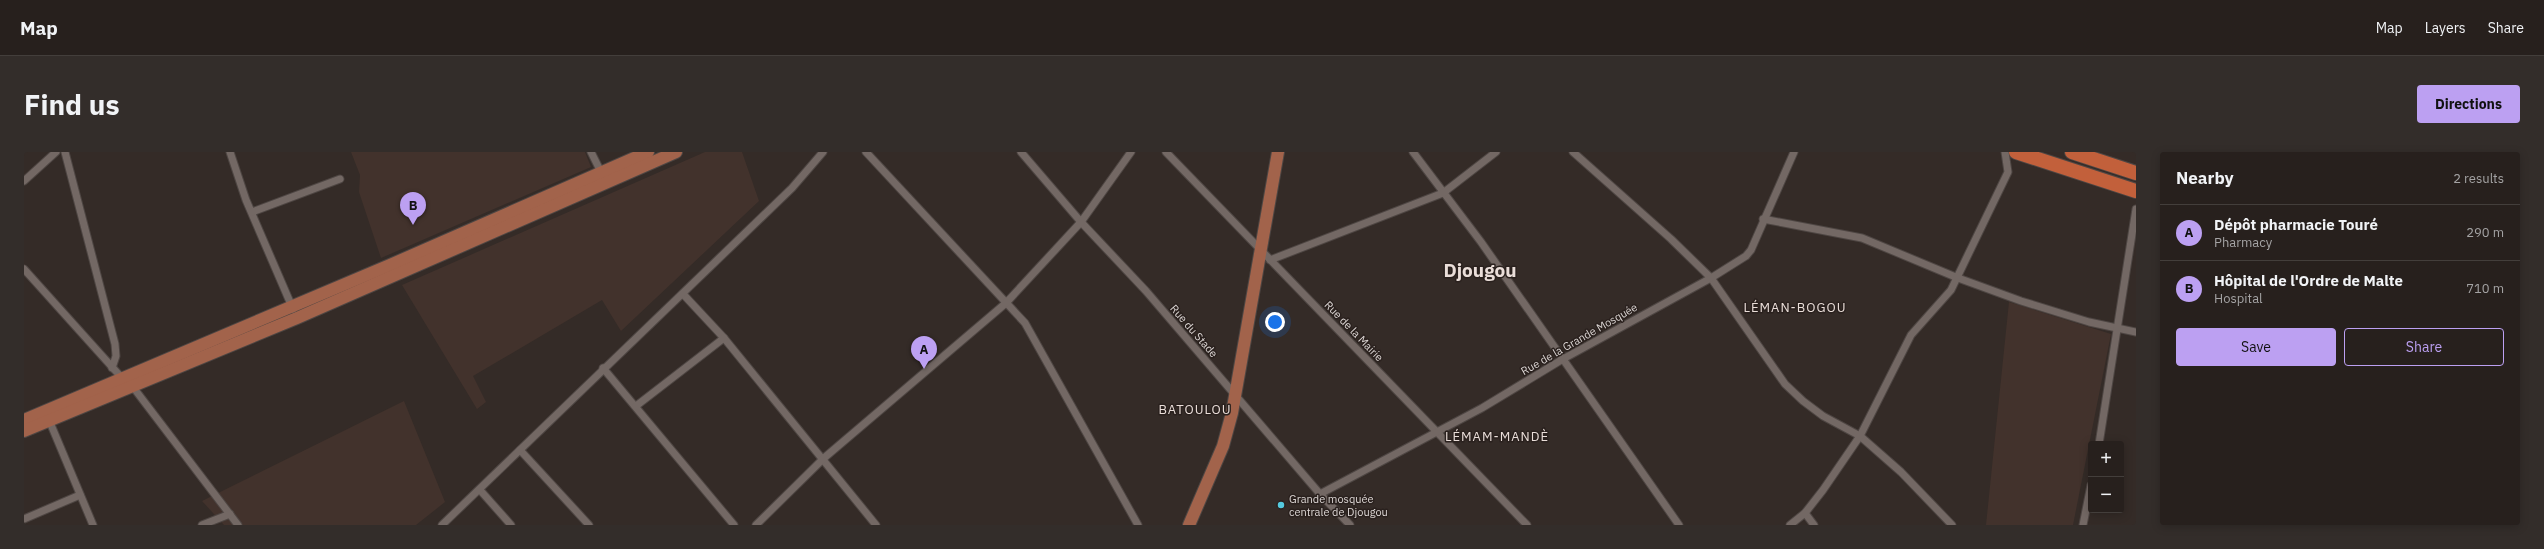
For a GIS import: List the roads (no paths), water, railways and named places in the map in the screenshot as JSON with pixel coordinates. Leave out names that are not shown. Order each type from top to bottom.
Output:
[{"type":"highway","points":[[2016,152],[2136,191]]},
{"type":"highway","points":[[2076,153],[2136,173]]},
{"type":"main road","points":[[24,420],[292,305],[390,265],[648,152]]},
{"type":"main road","points":[[24,431],[297,318],[676,152]]},
{"type":"main road","points":[[1189,525],[1223,446],[1234,394],[1278,152]]},
{"type":"street","points":[[24,181],[56,152]]},
{"type":"street","points":[[65,152],[115,344],[116,356],[112,368]]},
{"type":"street","points":[[230,152],[241,188],[297,318]]},
{"type":"street","points":[[590,152],[601,172]]},
{"type":"street","points":[[442,525],[480,490],[603,368],[683,294],[792,188],[823,152]]},
{"type":"street","points":[[866,152],[1025,323],[1138,525]]},
{"type":"street","name":"Rue du Stade","points":[[1021,152],[1081,222],[1146,291],[1320,494],[1350,525]]},
{"type":"street","points":[[756,525],[824,458],[1006,303],[1081,222],[1131,152]]},
{"type":"street","name":"Rue de la Mairie","points":[[1166,152],[1260,251],[1527,525]]},
{"type":"street","points":[[1413,152],[1481,242],[1678,525]]},
{"type":"street","points":[[1270,260],[1443,193],[1496,152]]},
{"type":"street","points":[[1573,152],[1671,239],[1711,278],[1785,384],[1803,402],[1823,416],[1860,436],[1901,472],[1952,525]]},
{"type":"street","name":"Rue de la Grande Mosquée","points":[[1320,494],[1482,408],[1563,359],[1711,278],[1746,256],[1751,250],[1763,219],[1794,152]]},
{"type":"street","points":[[1790,525],[1805,513],[1824,490],[1860,436],[1911,335],[1951,290],[1958,278],[2008,172],[2005,152]]},
{"type":"street","points":[[252,212],[340,179]]},
{"type":"street","points":[[2099,441],[2136,209]]},
{"type":"street","points":[[1763,219],[1862,238],[1958,278],[2021,301],[2118,329],[2136,332]]},
{"type":"street","points":[[24,269],[112,368],[133,387],[238,525]]},
{"type":"street","points":[[683,294],[724,338],[824,458],[876,525]]},
{"type":"street","points":[[636,406],[724,338]]},
{"type":"street","points":[[603,368],[734,525]]},
{"type":"street","points":[[49,420],[93,525]]},
{"type":"street","points":[[520,450],[588,525]]},
{"type":"street","points":[[480,490],[510,525]]},
{"type":"street","points":[[24,519],[80,495]]},
{"type":"street","points":[[2083,525],[2088,501]]},
{"type":"street","points":[[1805,513],[1814,525]]},
{"type":"street","points":[[202,525],[230,514]]},
{"type":"place","name":"Hôpital de l'Ordre de Malte","points":[[413,225]]},
{"type":"place","name":"Dépôt pharmacie Touré","points":[[924,369]]},
{"type":"place","name":"Grande mosquée centrale de Djougou","points":[[1281,505]]},
{"type":"district","name":"Djougou","points":[[1480,270]]},
{"type":"district","name":"LÉMAN-BOGOU","points":[[1795,307]]},
{"type":"district","name":"BATOULOU","points":[[1195,409]]},
{"type":"district","name":"LÉMAM-MANDÈ","points":[[1497,436]]}]
